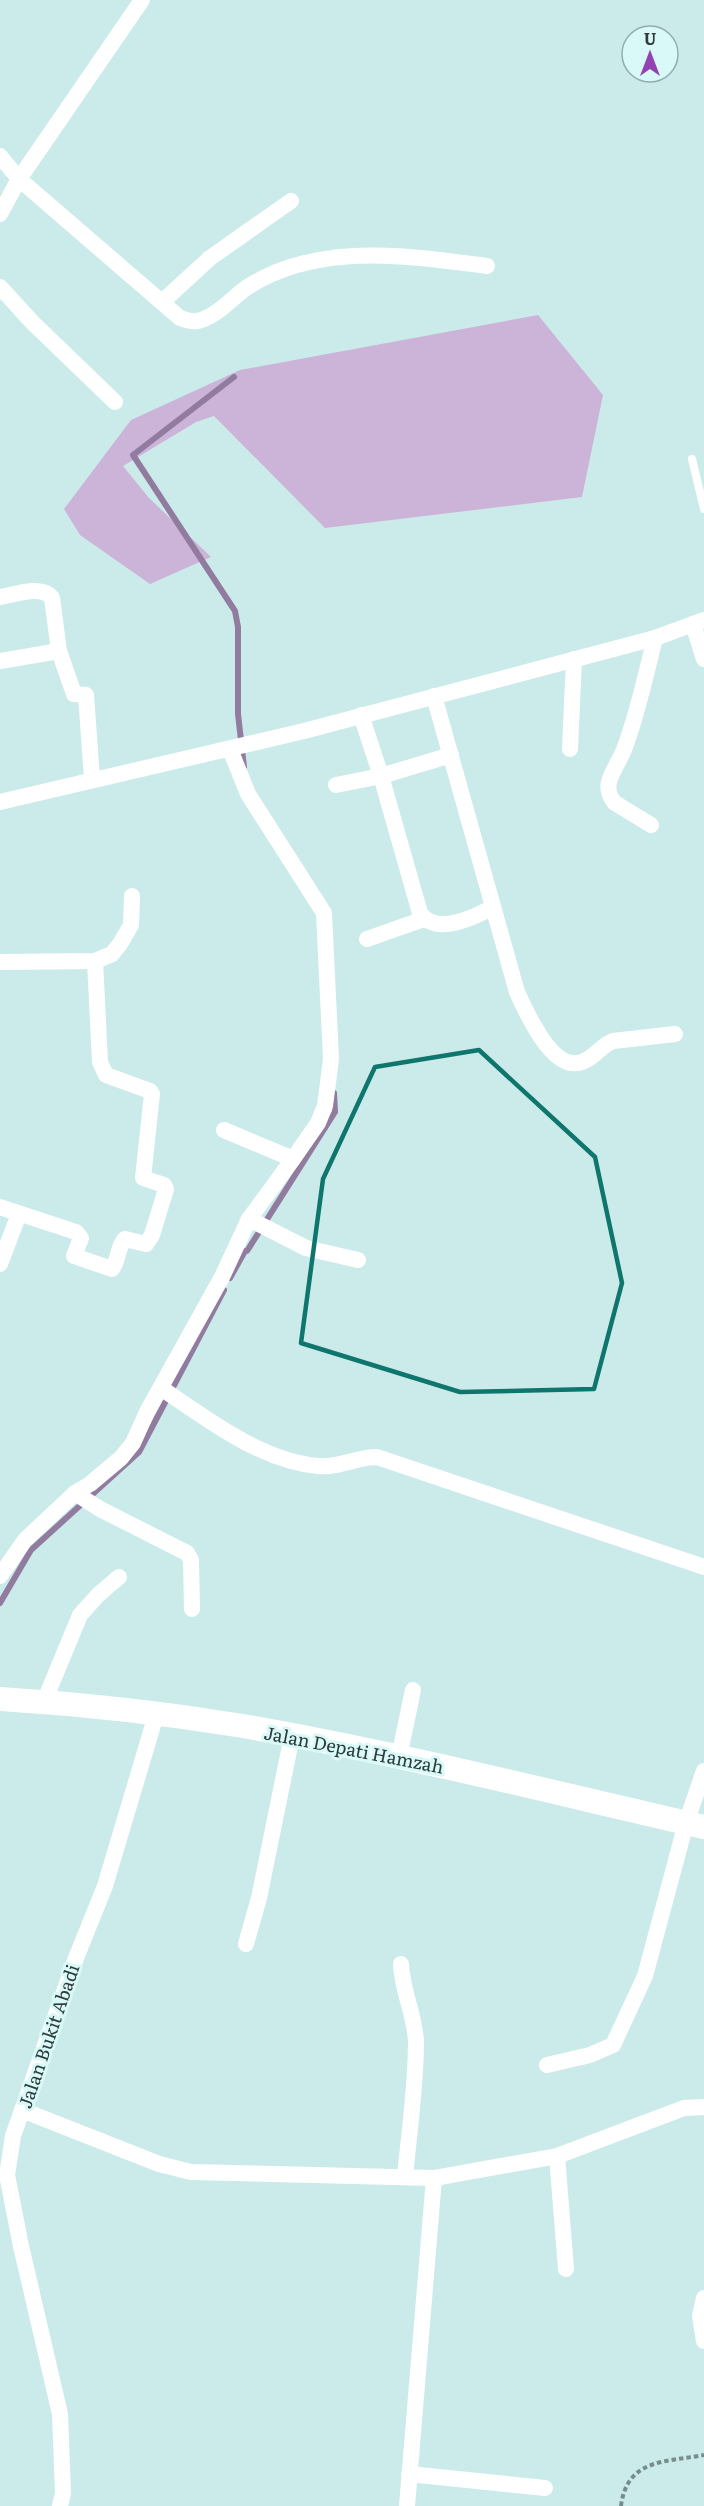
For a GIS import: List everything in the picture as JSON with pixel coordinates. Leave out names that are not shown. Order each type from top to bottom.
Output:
[{"type":"main road","name":"Jalan Depati Hamzah","points":[[0,1699],[44,1702],[242,1726],[399,1757],[695,1825]]},
{"type":"street","points":[[0,214],[19,179],[142,0]]},
{"type":"street","points":[[0,156],[19,179],[180,318],[196,322],[205,319],[247,287],[276,272],[337,258],[408,255],[487,266]]},
{"type":"street","points":[[162,302],[210,258],[291,201]]},
{"type":"street","points":[[0,287],[32,322],[115,402]]},
{"type":"street","points":[[0,597],[38,591],[49,594],[54,609],[59,651],[74,694],[86,695],[92,779]]},
{"type":"street","points":[[0,802],[361,716],[655,638],[699,622],[704,659]]},
{"type":"street","points":[[651,825],[615,803],[608,789],[638,709],[655,638]]},
{"type":"street","points":[[0,661],[59,651]]},
{"type":"street","points":[[570,749],[574,659]]},
{"type":"street","points":[[434,696],[522,1005],[557,1058],[578,1063],[590,1058],[605,1044],[613,1041],[675,1034]]},
{"type":"street","points":[[361,716],[424,920],[432,924],[458,921],[493,907]]},
{"type":"street","points":[[0,1576],[26,1540],[121,1458],[133,1443],[164,1390],[222,1276],[318,1123],[326,1106],[330,1059],[326,919],[313,894],[248,794],[236,747]]},
{"type":"street","points":[[336,785],[381,776],[451,755]]},
{"type":"street","points":[[0,962],[95,961],[112,954],[131,925],[132,896]]},
{"type":"street","points":[[367,939],[424,920]]},
{"type":"street","points":[[0,1207],[76,1232],[81,1238],[74,1256],[112,1269],[125,1239],[146,1244],[153,1235],[166,1189],[164,1185],[143,1178],[153,1094],[106,1075],[100,1062],[95,961]]},
{"type":"street","points":[[224,1130],[293,1160]]},
{"type":"street","points":[[0,1264],[20,1214]]},
{"type":"street","points":[[255,1222],[306,1248],[358,1260]]},
{"type":"street","points":[[164,1390],[259,1450],[289,1461],[318,1466],[339,1466],[365,1457],[377,1457],[704,1567]]},
{"type":"street","points":[[79,1496],[187,1553],[191,1560],[192,1609]]},
{"type":"street","points":[[44,1702],[80,1615],[119,1577]]},
{"type":"street","points":[[399,1757],[413,1690]]},
{"type":"street","name":"Jalan Bukit Abadi","points":[[60,2506],[63,2493],[60,2414],[3,2177],[22,2110],[76,1958],[105,1886],[156,1715]]},
{"type":"street","points":[[246,1944],[259,1898],[292,1736]]},
{"type":"street","points":[[548,2065],[590,2055],[613,2044],[645,1976],[695,1825],[704,1771]]},
{"type":"street","points":[[401,1964],[401,1980],[414,2020],[416,2043],[405,2177]]},
{"type":"street","points":[[22,2110],[159,2164],[191,2172],[434,2178],[557,2156],[684,2108],[704,2107]]},
{"type":"street","points":[[557,2156],[566,2269]]},
{"type":"street","points":[[407,2506],[434,2178]]},
{"type":"street","points":[[704,2298],[700,2316],[704,2341]]},
{"type":"street","points":[[409,2474],[545,2488]]},
{"type":"lane","points":[[692,459],[704,509]]},
{"type":"path","points":[[621,2506],[623,2494],[632,2477],[646,2465],[704,2455]]},
{"type":"highlighted area","points":[[479,1050],[595,1157],[622,1283],[594,1389],[460,1392],[301,1343],[323,1179],[375,1067]]},
{"type":"shaded area","points":[[538,315],[603,395],[582,497],[325,528],[214,416],[196,422],[123,466],[149,498],[211,557],[150,584],[80,535],[64,509],[131,420],[240,370]]},
{"type":"waterway","points":[[234,377],[133,455],[235,611],[238,627],[238,714],[244,767]]},
{"type":"waterway","points":[[230,1278],[335,1112],[334,1093]]},
{"type":"waterway","points":[[0,1603],[31,1550],[139,1452],[224,1290]]}]
